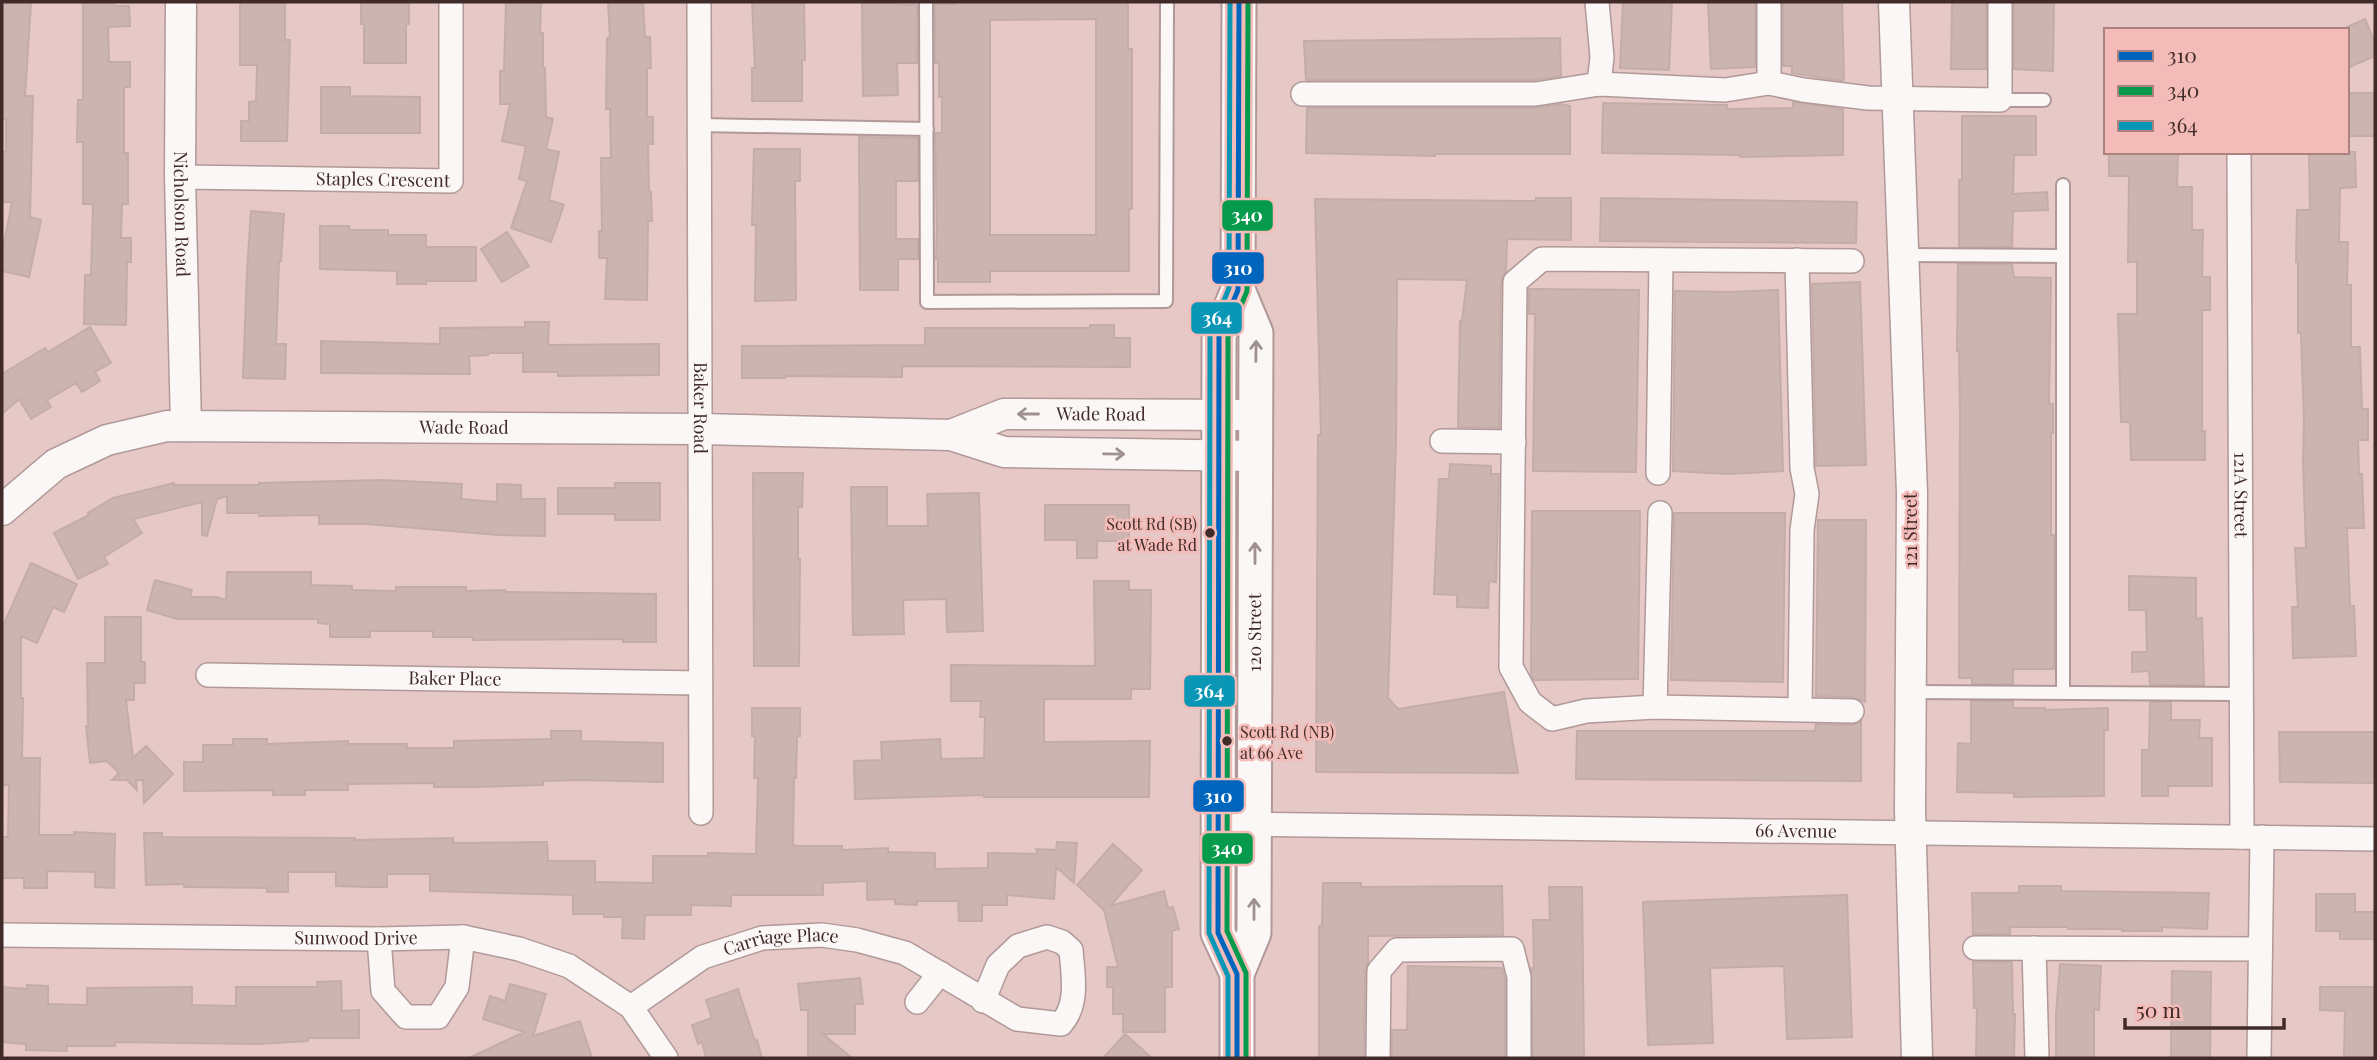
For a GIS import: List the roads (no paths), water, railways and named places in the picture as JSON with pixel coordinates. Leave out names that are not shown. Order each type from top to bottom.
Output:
[{"type":"main road","name":"120 Street","points":[[1237,974],[1218,933],[1219,335],[1238,290],[1239,2]]},
{"type":"main road","name":"120 Street","points":[[1237,1058],[1237,974],[1254,933],[1256,456],[1256,333],[1238,290]]},
{"type":"street","name":"Nicholson Road","points":[[181,2],[180,177],[186,426]]},
{"type":"street","name":"Staples Crescent","points":[[180,177],[451,181],[451,2]]},
{"type":"street","name":"Baker Road","points":[[699,2],[701,813]]},
{"type":"street","points":[[1597,2],[1602,57],[1599,84]]},
{"type":"street","points":[[1769,2],[1769,83]]},
{"type":"street","name":"121 Street","points":[[1894,2],[1912,493],[1911,833],[1917,1058]]},
{"type":"street","points":[[1303,94],[1536,94],[1599,84],[1725,90],[1769,83],[1803,90],[1897,99],[2000,100],[2000,2]]},
{"type":"street","name":"121A Street","points":[[2239,154],[2240,694],[2259,949],[2259,1058]]},
{"type":"street","points":[[1852,261],[1542,259],[1515,282],[1511,667],[1530,702],[1552,719],[1586,711],[1655,707],[1852,711]]},
{"type":"street","points":[[1658,473],[1661,260]]},
{"type":"street","points":[[1797,260],[1802,468],[1807,494],[1802,530],[1800,709]]},
{"type":"street","name":"Wade Road","points":[[951,435],[1004,414],[1255,415]]},
{"type":"street","name":"Wade Road","points":[[2,510],[56,464],[107,440],[167,426],[700,429],[951,435],[1004,452],[1256,456]]},
{"type":"street","points":[[1442,441],[1514,442]]},
{"type":"street","points":[[1655,707],[1660,513]]},
{"type":"street","name":"Baker Place","points":[[208,675],[700,683]]},
{"type":"street","name":"66 Avenue","points":[[1218,824],[2375,838]]},
{"type":"street","name":"Sunwood Drive","points":[[2,935],[379,939],[463,937],[519,949],[569,966],[631,1007],[666,1058]]},
{"type":"street","name":"Carriage Place","points":[[631,1007],[703,957],[762,938],[822,935],[857,940],[905,953],[983,1001],[1017,1019],[1061,1024],[1071,1013],[1074,981],[1071,950],[1062,942],[1047,937],[1017,946],[998,965],[983,1001]]},
{"type":"street","points":[[379,939],[383,991],[407,1017],[438,1017],[457,987],[463,937]]},
{"type":"street","points":[[1975,948],[2259,949]]},
{"type":"street","points":[[2034,948],[2037,1058]]},
{"type":"street","points":[[1378,1058],[1379,971],[1397,950],[1512,949],[1519,977],[1519,1058]]},
{"type":"street","points":[[917,1002],[940,973]]},
{"type":"lane","points":[[926,2],[927,302],[1166,301],[1167,2]]},
{"type":"lane","points":[[2000,100],[2044,100]]},
{"type":"lane","points":[[700,125],[927,129]]},
{"type":"lane","points":[[2063,185],[2063,693]]},
{"type":"lane","points":[[1904,255],[2062,256]]},
{"type":"lane","points":[[1911,692],[2240,694]]},
{"type":"place","name":"Scott Rd (SB) at Wade Rd","points":[[1210,533]]},
{"type":"place","name":"Scott Rd (NB) at 66 Ave","points":[[1227,741]]}]
